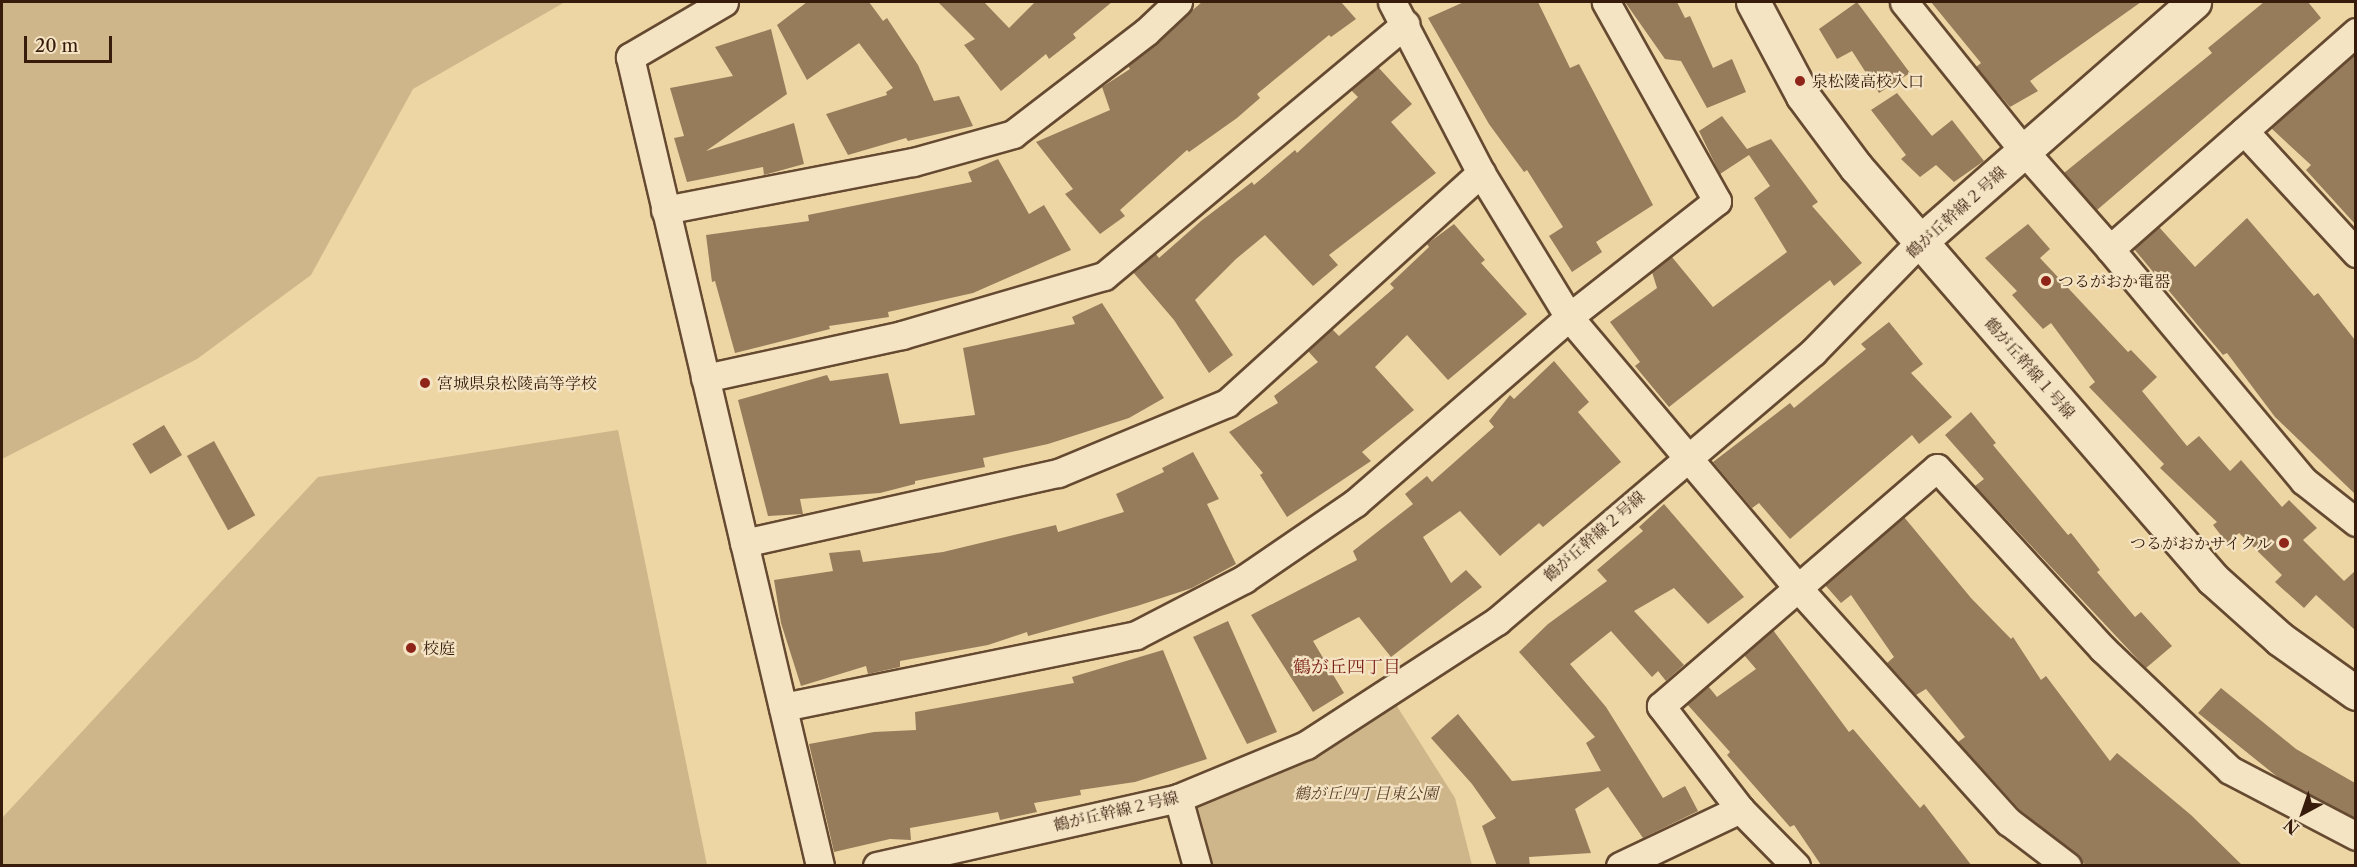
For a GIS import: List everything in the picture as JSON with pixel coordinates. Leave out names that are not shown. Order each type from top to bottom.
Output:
[{"type":"street","points":[[724,2],[630,57],[820,866]]},
{"type":"street","points":[[665,210],[913,162],[1013,134],[1146,32],[1178,2]]},
{"type":"street","points":[[783,707],[1136,635],[1244,579],[1355,503],[1569,317],[1717,201],[1606,2]]},
{"type":"street","name":"鶴が丘幹線１号線","points":[[1753,2],[1803,96],[1856,167],[2213,579],[2280,639],[2355,693]]},
{"type":"street","points":[[1904,2],[2024,151],[2110,249],[2304,481],[2355,522]]},
{"type":"street","name":"鶴が丘幹線２号線","points":[[877,866],[1178,798],[1306,745],[1497,621],[1686,457],[1813,352],[1921,241],[2193,2]]},
{"type":"street","points":[[705,378],[902,335],[1104,276],[1399,13],[1480,173],[1569,317],[1798,588],[2009,822],[2067,866]]},
{"type":"street","points":[[2110,249],[2355,32]]},
{"type":"street","points":[[2244,131],[2355,253]]},
{"type":"street","points":[[744,543],[1058,473],[1227,403],[1480,173]]},
{"type":"street","points":[[1796,866],[1740,809],[1661,706],[1937,468],[2103,650],[2230,770],[2355,836]]},
{"type":"street","points":[[1178,798],[1197,866]]},
{"type":"street","points":[[1620,866],[1740,809]]},
{"type":"green space","points":[[2,2],[565,2],[413,89],[311,275],[197,359],[2,459]]},
{"type":"green space","name":"校庭","points":[[618,430],[707,865],[2,865],[2,818],[318,477]]},
{"type":"green space","name":"鶴が丘四丁目東公園","points":[[1388,692],[1455,798],[1472,865],[1197,865],[1178,798]]},
{"type":"building","points":[[807,2],[869,2],[883,21],[887,18],[918,65],[934,101],[959,96],[973,126],[908,141],[906,138],[848,155],[826,114],[887,95],[886,92],[893,88],[859,43],[807,80],[777,25]]},
{"type":"building","points":[[938,2],[984,2],[1009,28],[1035,2],[1112,2],[1073,34],[1076,38],[1049,59],[1046,54],[1001,91],[964,45],[975,39]]},
{"type":"building","points":[[1202,2],[1341,2],[1356,19],[1331,37],[1329,35],[1257,94],[1260,98],[1237,118],[1189,152],[1187,150],[1120,210],[1125,216],[1100,234],[1065,194],[1073,189],[1036,142],[1110,110],[1102,87],[1130,69],[1128,66]]},
{"type":"building","points":[[1464,2],[1538,2],[1570,68],[1579,64],[1653,205],[1596,242],[1602,252],[1572,272],[1549,236],[1563,227],[1527,170],[1524,172],[1489,124],[1428,18]]},
{"type":"building","points":[[1625,2],[1677,2],[1685,18],[1690,16],[1713,68],[1732,59],[1746,92],[1707,108],[1681,61],[1665,59]]},
{"type":"building","points":[[1857,2],[1910,73],[1879,93],[1852,51],[1837,59],[1819,29]]},
{"type":"building","points":[[1931,2],[2141,2],[2030,81],[2038,91],[2010,107],[1976,67],[1981,63]]},
{"type":"building","points":[[2264,2],[2308,2],[2321,18],[2097,210],[2064,173],[2212,53],[2208,48]]},
{"type":"building","points":[[771,29],[787,94],[706,151],[794,123],[804,164],[764,175],[763,167],[687,182],[674,138],[684,136],[670,88],[733,76],[715,47]]},
{"type":"building","points":[[2355,53],[2355,224],[2306,170],[2311,165],[2271,128]]},
{"type":"building","points":[[1378,67],[1412,104],[1391,122],[1436,173],[1329,255],[1338,265],[1313,286],[1265,235],[1236,259],[1195,300],[1233,355],[1209,373],[1174,320],[1133,272],[1156,254],[1159,258],[1201,221],[1252,182],[1254,185],[1295,150],[1297,153],[1358,97],[1351,90]]},
{"type":"building","points":[[1897,93],[1932,136],[1952,120],[1984,161],[1954,182],[1936,165],[1920,177],[1901,159],[1906,155],[1871,110]]},
{"type":"building","points":[[1722,116],[1747,149],[1771,139],[1818,202],[1812,206],[1862,263],[1834,286],[1830,280],[1669,407],[1635,366],[1640,362],[1610,322],[1657,288],[1652,272],[1672,257],[1713,307],[1787,252],[1754,198],[1770,186],[1749,155],[1720,174],[1699,131]]},
{"type":"building","points":[[998,159],[1029,214],[1044,205],[1071,250],[973,293],[888,312],[889,317],[829,326],[830,329],[735,353],[715,281],[712,282],[706,235],[809,221],[808,215],[972,182],[968,172]]},
{"type":"building","points":[[2247,218],[2314,296],[2318,293],[2355,340],[2355,494],[2275,417],[2227,353],[2223,355],[2134,249],[2159,227],[2195,267]]},
{"type":"building","points":[[1454,224],[1485,260],[1481,263],[1527,314],[1448,380],[1407,335],[1375,367],[1414,410],[1362,452],[1371,461],[1287,517],[1260,475],[1263,473],[1229,432],[1278,403],[1274,396],[1318,362],[1308,351],[1332,329],[1339,336],[1394,288],[1390,284],[1429,247],[1427,244]]},
{"type":"building","points":[[2028,224],[2050,249],[2040,258],[2128,352],[2131,350],[2157,377],[2142,391],[2187,446],[2199,436],[2230,471],[2241,460],[2282,507],[2289,500],[2317,528],[2303,540],[2344,581],[2355,571],[2355,630],[2316,595],[2304,608],[2275,582],[2282,575],[2239,533],[2227,543],[2213,525],[2217,522],[2160,468],[2164,464],[2089,387],[2095,382],[2051,323],[2043,329],[2012,295],[2017,291],[1985,258]]},
{"type":"building","points":[[1102,303],[1164,398],[1129,418],[1048,444],[983,458],[985,467],[915,481],[915,484],[880,493],[800,499],[803,514],[768,516],[738,400],[827,375],[830,381],[888,373],[900,424],[975,415],[963,348],[1075,324],[1072,317]]},
{"type":"building","points":[[1889,322],[1923,364],[1911,373],[1952,417],[1919,444],[1912,435],[1790,539],[1759,503],[1752,508],[1713,462],[1790,403],[1794,408],[1866,349],[1861,344]]},
{"type":"building","points":[[1554,361],[1589,402],[1578,412],[1621,462],[1543,527],[1539,523],[1500,556],[1460,511],[1423,537],[1451,583],[1466,570],[1482,587],[1391,657],[1359,617],[1313,641],[1344,693],[1313,712],[1251,615],[1357,560],[1353,551],[1413,504],[1405,494],[1427,476],[1432,482],[1494,427],[1489,421],[1510,395],[1514,399]]},
{"type":"building","points":[[1971,412],[1996,443],[1993,445],[2068,535],[2071,533],[2100,570],[2097,572],[2135,617],[2141,612],[2172,646],[2146,668],[1975,486],[1984,479],[1945,435]]},
{"type":"building","points":[[164,425],[182,455],[150,474],[132,444]]},
{"type":"building","points":[[214,441],[255,515],[228,530],[187,456]]},
{"type":"building","points":[[1193,452],[1219,499],[1207,504],[1236,564],[1192,588],[1137,606],[1028,636],[1027,632],[988,645],[900,661],[900,667],[868,674],[866,666],[801,686],[781,623],[774,580],[833,571],[829,553],[860,550],[863,562],[943,552],[1056,525],[1058,532],[1124,512],[1116,494],[1164,472],[1162,468]]},
{"type":"building","points":[[1664,504],[1744,597],[1708,624],[1674,588],[1634,611],[1684,665],[1666,681],[1658,671],[1652,677],[1611,631],[1570,664],[1606,707],[1663,798],[1685,786],[1698,811],[1643,838],[1608,787],[1575,809],[1591,853],[1529,857],[1530,866],[1497,866],[1482,826],[1496,818],[1472,784],[1431,738],[1458,714],[1512,781],[1601,771],[1586,743],[1595,737],[1519,652],[1548,624],[1607,581],[1597,570],[1643,531],[1639,527]]},
{"type":"building","points":[[1904,517],[1971,598],[2011,639],[2013,637],[2041,680],[2046,676],[2110,761],[2117,753],[2191,815],[2243,866],[2087,866],[2020,810],[1958,742],[1965,737],[1926,689],[1916,695],[1887,663],[1894,657],[1851,595],[1841,603],[1825,585]]},
{"type":"building","points":[[1228,621],[1277,732],[1247,744],[1193,637]]},
{"type":"building","points":[[1773,630],[1849,732],[1853,729],[1920,808],[1924,804],[1972,866],[1821,865],[1794,825],[1790,827],[1727,755],[1730,752],[1687,704],[1708,686],[1717,697],[1756,669],[1744,655]]},
{"type":"building","points":[[1163,650],[1207,759],[1135,782],[1080,790],[1081,795],[1034,803],[1037,812],[1000,820],[998,812],[910,828],[911,840],[890,839],[834,852],[809,744],[874,732],[916,730],[915,712],[1074,683],[1072,677]]},
{"type":"building","points":[[2221,688],[2296,749],[2355,783],[2355,818],[2280,779],[2198,713]]},
{"type":"place","name":"泉松陵高校入口","points":[[1800,81]]},
{"type":"place","name":"つるがおか電器","points":[[2046,281]]},
{"type":"place","name":"宮城県泉松陵高等学校","points":[[425,383]]},
{"type":"place","name":"つるがおかサイクル","points":[[2284,543]]},
{"type":"place","name":"校庭","points":[[411,648]]},
{"type":"district","name":"鶴が丘四丁目","points":[[1347,667]]}]
